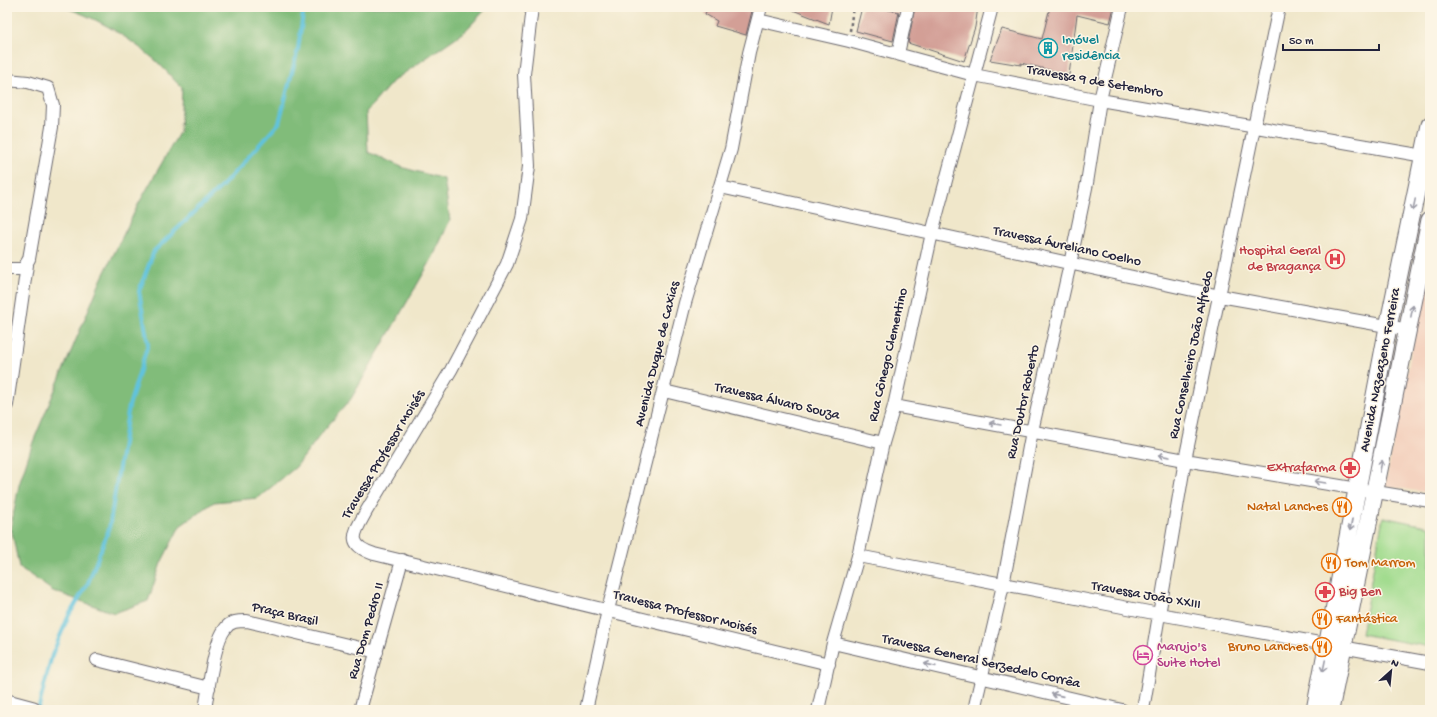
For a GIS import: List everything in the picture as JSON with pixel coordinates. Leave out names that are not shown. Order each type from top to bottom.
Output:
[{"type":"main road","name":"Avenida Nazeazeno Ferreira","points":[[1330,710],[1336,645],[1358,489],[1388,327],[1427,156],[1430,125]]},
{"type":"main road","name":"Avenida Nazeazeno Ferreira","points":[[1315,710],[1336,645],[1376,491],[1430,220]]},
{"type":"main road","points":[[7,703],[32,710]]},
{"type":"street","name":"Travessa Professor Moisés","points":[[532,7],[524,74],[529,166],[522,219],[515,242],[507,264],[451,370],[367,510],[353,539],[355,544],[364,551],[829,664]]},
{"type":"street","name":"Avenida Duque de Caxias","points":[[586,710],[608,610],[686,303],[731,148],[749,53],[761,7]]},
{"type":"street","points":[[898,54],[908,7]]},
{"type":"street","name":"Rua Cônego Clementino","points":[[818,710],[833,644],[858,556],[883,443],[894,406],[932,233],[992,7]]},
{"type":"street","name":"Rua Doutor Roberto","points":[[974,710],[1003,585],[1032,431],[1087,183],[1100,100],[1122,7]]},
{"type":"street","name":"Rua Conselheiro João Alfredo","points":[[1143,710],[1185,460],[1256,126],[1279,7]]},
{"type":"street","name":"Travessa 9 de Setembro","points":[[758,20],[849,41],[974,75],[1100,100],[1427,156]]},
{"type":"street","points":[[7,80],[28,82],[48,88],[53,105],[52,127],[32,249],[27,265],[7,405]]},
{"type":"street","name":"Travessa Áureliano Coelho","points":[[720,187],[1220,296],[1409,330]]},
{"type":"street","points":[[7,269],[22,268],[27,265]]},
{"type":"street","name":"Travessa Álvaro Souza","points":[[664,391],[883,443]]},
{"type":"street","points":[[894,406],[1185,460],[1430,501]]},
{"type":"street","name":"Travessa João XXIII","points":[[858,556],[1003,585],[1430,663]]},
{"type":"street","name":"Rua Dom Pedro II","points":[[360,710],[402,560]]},
{"type":"street","name":"Praça Brasil","points":[[205,710],[219,643],[224,629],[237,620],[247,621],[377,652]]},
{"type":"street","name":"Travessa General Serzedelo Corrêa","points":[[833,644],[1122,710]]},
{"type":"street","points":[[97,660],[209,688]]},
{"type":"path","points":[[849,41],[853,7]]},
{"type":"shaded area","points":[[1430,257],[1430,493],[1385,486]]},
{"type":"green space","points":[[62,7],[488,7],[465,31],[393,81],[366,112],[368,152],[404,168],[444,179],[450,220],[433,257],[351,399],[324,430],[296,467],[258,498],[214,502],[180,526],[161,563],[148,601],[114,613],[53,591],[19,567],[11,527],[19,485],[33,442],[101,280],[139,203],[180,131],[182,88],[158,62],[130,40],[96,20]]},
{"type":"green space","points":[[1383,517],[1430,527],[1430,647],[1361,634]]},
{"type":"building","points":[[708,7],[753,7],[746,35],[715,26],[717,21],[705,14]]},
{"type":"building","points":[[785,7],[832,7],[829,24]]},
{"type":"building","points":[[862,7],[875,7],[899,12],[893,41],[856,31]]},
{"type":"building","points":[[915,7],[978,7],[975,27],[964,61],[908,43]]},
{"type":"building","points":[[1050,7],[1114,7],[1110,23],[1077,15],[1069,75],[1021,63],[1021,65],[990,60],[1002,29],[1042,39]]},
{"type":"waterway","points":[[38,710],[52,655],[69,615],[88,583],[109,529],[129,406],[148,344],[139,291],[154,251],[223,185],[279,123],[298,49],[304,7]]},
{"type":"place","name":"Imóvel residência","points":[[1048,48]]},
{"type":"place","name":"Hospital Geral de Bragança","points":[[1335,259]]},
{"type":"place","name":"Extrafarma","points":[[1350,468]]},
{"type":"place","name":"Natal Lanches","points":[[1342,507]]},
{"type":"place","name":"Tom Marrom","points":[[1331,563]]},
{"type":"place","name":"Big Ben","points":[[1325,592]]},
{"type":"place","name":"Fantástica","points":[[1322,619]]},
{"type":"place","name":"Bruno Lanches","points":[[1322,647]]},
{"type":"place","name":"Marujo's Suite Hotel","points":[[1143,655]]}]
